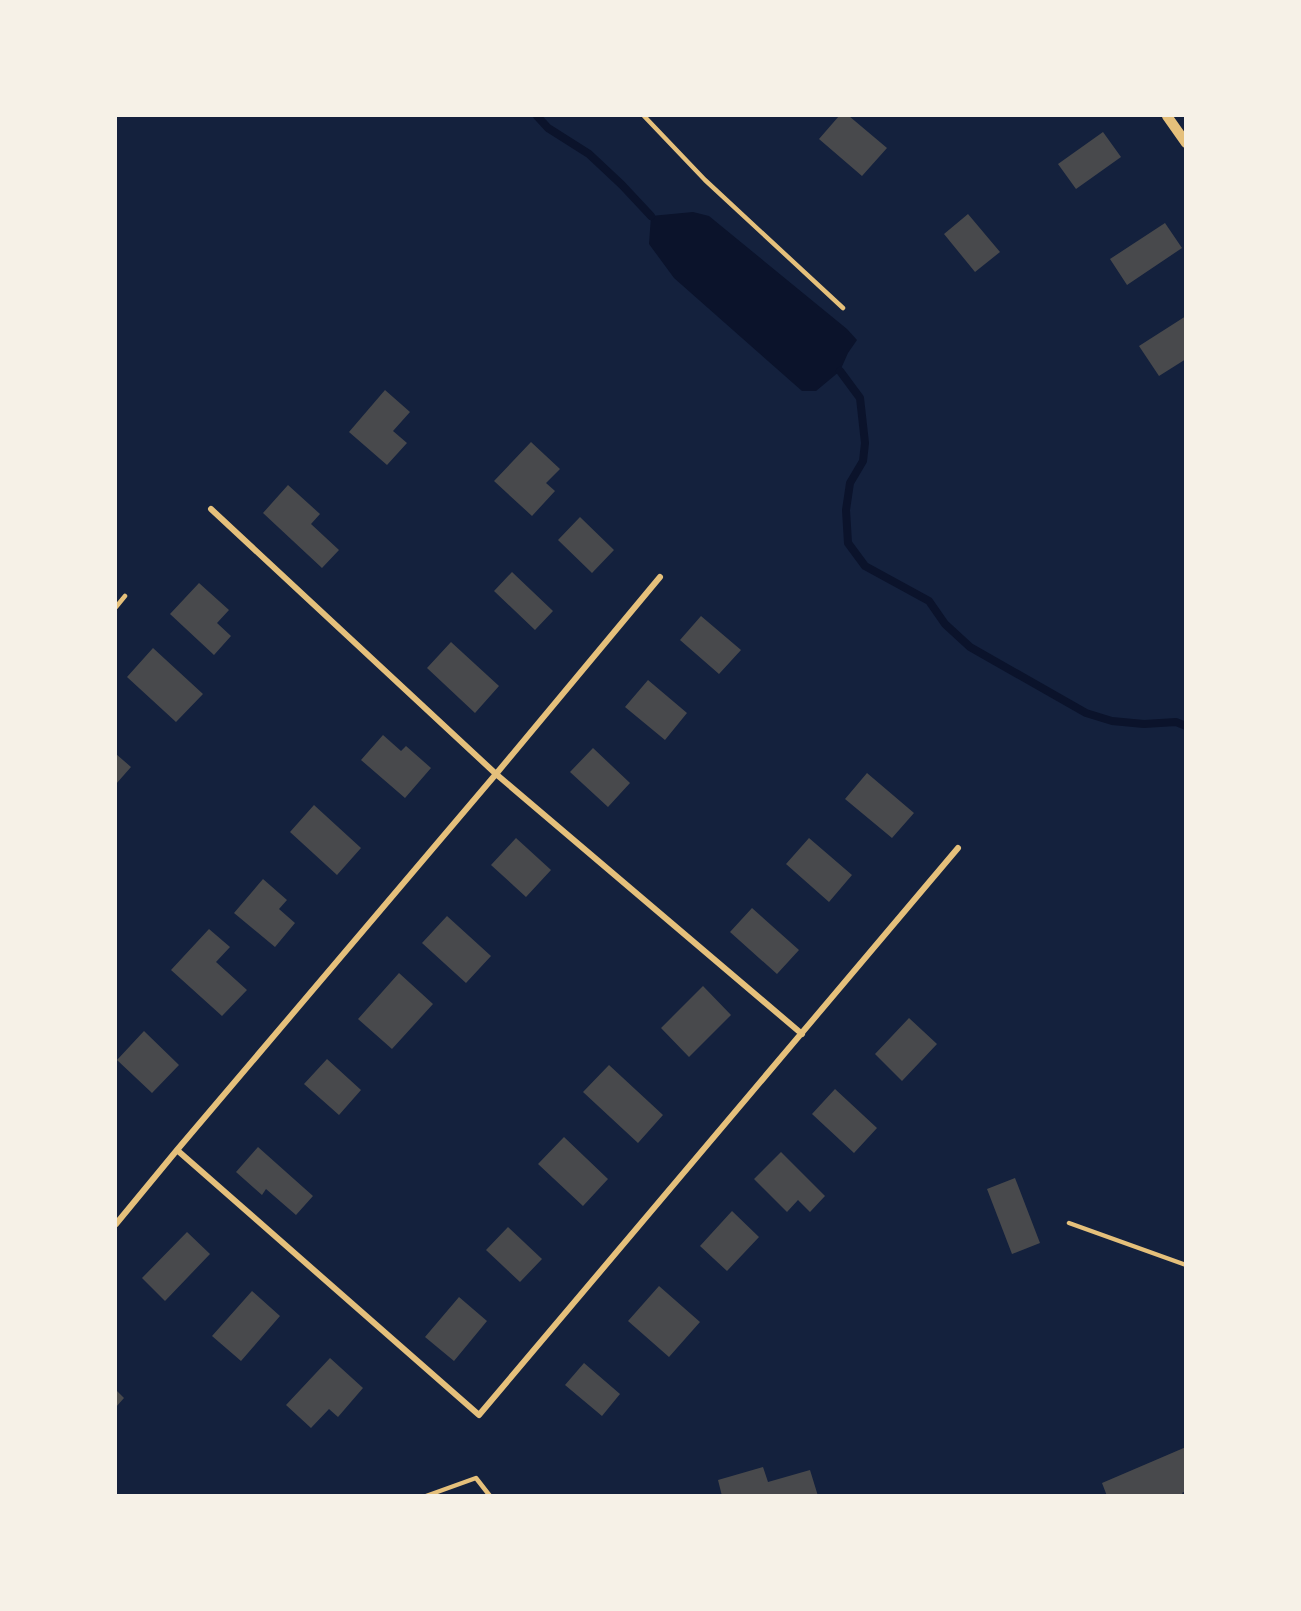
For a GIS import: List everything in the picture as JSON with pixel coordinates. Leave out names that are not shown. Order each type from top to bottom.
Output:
[{"type":"street","points":[[1167,116],[1185,143]]},
{"type":"street","points":[[211,509],[496,774],[802,1034]]},
{"type":"street","points":[[116,1224],[660,577]]},
{"type":"street","points":[[177,1150],[479,1415],[958,848]]},
{"type":"lane","points":[[644,116],[705,180],[843,308]]},
{"type":"lane","points":[[116,607],[125,596]]},
{"type":"lane","points":[[1069,1223],[1185,1265]]},
{"type":"lane","points":[[426,1496],[476,1478],[490,1496]]},
{"type":"water","points":[[693,212],[709,216],[847,329],[857,340],[840,371],[816,391],[802,391],[674,278],[649,244],[651,216]]},
{"type":"building","points":[[839,116],[849,116],[887,148],[862,176],[819,139]]},
{"type":"building","points":[[1103,132],[1121,157],[1076,189],[1058,164]]},
{"type":"building","points":[[968,214],[1000,252],[975,272],[944,234]]},
{"type":"building","points":[[1165,223],[1182,248],[1127,285],[1110,259]]},
{"type":"building","points":[[1186,316],[1186,359],[1159,376],[1139,346]]},
{"type":"building","points":[[385,390],[410,412],[393,431],[407,443],[387,465],[349,432]]},
{"type":"building","points":[[531,442],[560,469],[546,483],[555,491],[532,516],[494,481]]},
{"type":"building","points":[[288,485],[320,514],[311,524],[339,550],[322,568],[263,513]]},
{"type":"building","points":[[580,517],[614,550],[592,573],[558,540]]},
{"type":"building","points":[[512,572],[553,611],[535,630],[494,591]]},
{"type":"building","points":[[199,583],[229,610],[217,623],[231,636],[214,655],[170,614]]},
{"type":"building","points":[[701,616],[741,650],[719,674],[680,640]]},
{"type":"building","points":[[451,642],[499,686],[475,713],[427,668]]},
{"type":"building","points":[[153,648],[203,694],[176,722],[127,677]]},
{"type":"building","points":[[648,680],[687,713],[665,740],[625,707]]},
{"type":"building","points":[[383,735],[401,751],[406,746],[431,768],[405,798],[361,760]]},
{"type":"building","points":[[593,748],[630,783],[608,807],[570,772]]},
{"type":"building","points":[[116,754],[131,767],[116,784]]},
{"type":"building","points":[[867,773],[914,813],[892,838],[845,799]]},
{"type":"building","points":[[314,805],[361,848],[337,875],[290,832]]},
{"type":"building","points":[[516,838],[551,870],[526,897],[491,865]]},
{"type":"building","points":[[809,838],[852,875],[829,902],[786,864]]},
{"type":"building","points":[[263,879],[287,900],[279,909],[295,923],[275,947],[234,913]]},
{"type":"building","points":[[752,908],[799,950],[777,974],[730,932]]},
{"type":"building","points":[[447,916],[491,956],[466,983],[422,943]]},
{"type":"building","points":[[209,929],[230,947],[216,962],[247,990],[222,1016],[171,970]]},
{"type":"building","points":[[399,973],[433,1004],[392,1049],[358,1019]]},
{"type":"building","points":[[703,986],[731,1015],[689,1057],[661,1028]]},
{"type":"building","points":[[909,1018],[937,1044],[902,1081],[875,1054]]},
{"type":"building","points":[[144,1031],[179,1065],[152,1093],[117,1060]]},
{"type":"building","points":[[327,1059],[361,1090],[339,1115],[304,1084]]},
{"type":"building","points":[[609,1065],[663,1115],[638,1143],[583,1092]]},
{"type":"building","points":[[835,1089],[877,1128],[854,1153],[812,1114]]},
{"type":"building","points":[[564,1137],[608,1179],[583,1206],[538,1164]]},
{"type":"building","points":[[258,1147],[313,1196],[296,1215],[266,1189],[262,1195],[236,1172]]},
{"type":"building","points":[[781,1152],[825,1196],[810,1212],[798,1200],[787,1212],[754,1179]]},
{"type":"building","points":[[1015,1178],[1040,1243],[1012,1254],[987,1189]]},
{"type":"building","points":[[732,1211],[759,1237],[727,1271],[700,1246]]},
{"type":"building","points":[[508,1227],[542,1259],[520,1282],[486,1250]]},
{"type":"building","points":[[187,1232],[210,1254],[165,1301],[142,1278]]},
{"type":"building","points":[[659,1286],[700,1322],[669,1357],[628,1321]]},
{"type":"building","points":[[252,1291],[280,1316],[241,1361],[212,1336]]},
{"type":"building","points":[[459,1297],[487,1321],[454,1361],[425,1337]]},
{"type":"building","points":[[330,1358],[363,1388],[338,1417],[329,1409],[311,1428],[286,1405]]},
{"type":"building","points":[[584,1363],[620,1394],[602,1416],[565,1385]]},
{"type":"building","points":[[116,1390],[124,1398],[116,1407]]},
{"type":"building","points":[[1186,1447],[1186,1491],[1182,1493],[1184,1496],[1107,1496],[1102,1483]]},
{"type":"building","points":[[763,1467],[768,1482],[810,1470],[818,1496],[722,1496],[718,1480]]},
{"type":"waterway","points":[[537,116],[548,128],[589,154],[651,216]]},
{"type":"waterway","points":[[840,371],[860,398],[865,443],[863,461],[850,483],[846,510],[848,543],[865,566],[929,601],[945,624],[970,647],[1086,713],[1112,721],[1144,724],[1176,722],[1186,726]]}]
